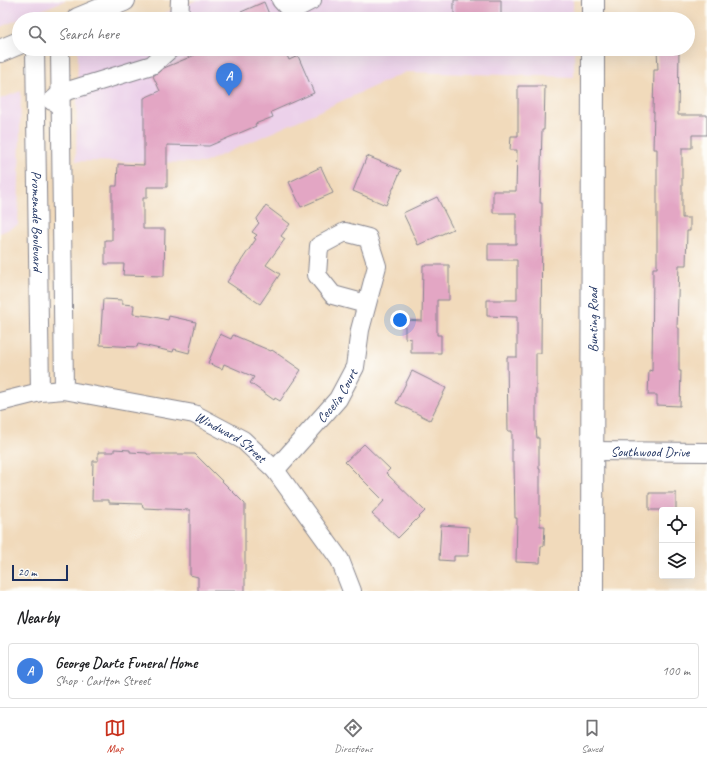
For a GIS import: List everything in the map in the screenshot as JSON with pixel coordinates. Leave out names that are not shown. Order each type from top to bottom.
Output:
[{"type":"main road","points":[[593,0],[593,12]]},
{"type":"main road","points":[[93,12],[115,2]]},
{"type":"main road","points":[[0,51],[12,46]]},
{"type":"main road","name":"Bunting Road","points":[[592,591],[593,56]]},
{"type":"street","points":[[179,12],[180,0]]},
{"type":"street","points":[[281,0],[290,10],[312,0]]},
{"type":"street","name":"Promenade Boulevard","points":[[35,56],[40,392]]},
{"type":"street","name":"Promenade Boulevard","points":[[60,56],[64,390]]},
{"type":"street","points":[[36,113],[60,95],[152,65],[162,56]]},
{"type":"street","name":"Cecelia Court","points":[[275,470],[338,399],[355,367],[360,330],[366,304]]},
{"type":"street","name":"Windward Street","points":[[0,402],[40,392],[64,390],[194,414],[243,440],[275,470],[340,560],[352,591]]},
{"type":"street","name":"Southwood Drive","points":[[592,451],[707,452]]},
{"type":"shaded area","points":[[0,0],[66,0],[37,12],[12,12],[12,22],[0,27]]},
{"type":"shaded area","points":[[197,0],[573,0],[573,12],[167,12]]},
{"type":"shaded area","points":[[78,56],[574,56],[574,77],[406,72],[204,163],[76,161]]},
{"type":"shaded area","points":[[21,91],[18,225],[0,233],[0,99]]},
{"type":"building","points":[[454,0],[501,0],[501,12],[454,12]]},
{"type":"building","points":[[264,2],[268,12],[241,12]]},
{"type":"building","points":[[192,56],[287,56],[289,60],[298,56],[314,93],[271,112],[273,117],[255,124],[256,126],[209,146],[167,145],[167,187],[147,187],[147,198],[143,198],[143,229],[165,229],[164,276],[123,275],[124,264],[105,264],[105,240],[112,240],[112,186],[117,186],[118,164],[144,165],[144,98],[160,91],[153,76],[164,68]]},
{"type":"building","points":[[657,56],[679,56],[678,115],[707,115],[707,135],[692,135],[692,148],[682,148],[682,218],[690,218],[690,231],[687,231],[686,265],[679,265],[677,328],[679,328],[679,371],[681,371],[680,406],[657,405],[657,395],[648,395],[649,370],[652,371],[653,268],[657,268],[657,149],[653,149],[653,112],[654,70],[658,70]]},
{"type":"building","points":[[518,86],[545,86],[540,203],[542,203],[541,353],[536,353],[536,427],[537,438],[539,438],[540,526],[545,526],[544,546],[541,546],[540,563],[516,562],[517,518],[515,518],[512,431],[508,431],[507,357],[517,357],[517,317],[487,316],[487,300],[517,300],[517,260],[488,260],[488,244],[516,244],[516,213],[493,213],[493,191],[516,191],[517,150],[510,150],[511,136],[518,136]]},
{"type":"building","points":[[367,156],[401,170],[386,205],[353,191]]},
{"type":"building","points":[[321,167],[333,193],[301,207],[289,182]]},
{"type":"building","points":[[437,197],[453,229],[418,245],[403,213]]},
{"type":"building","points":[[266,206],[290,224],[281,236],[285,239],[266,265],[280,274],[260,304],[227,282],[256,239],[254,238],[257,235],[252,232],[259,223],[256,220]]},
{"type":"building","points":[[423,265],[449,265],[449,300],[437,300],[437,335],[441,335],[441,353],[411,353],[411,339],[405,338],[405,320],[422,321]]},
{"type":"building","points":[[103,299],[122,300],[122,304],[134,305],[133,314],[168,320],[169,316],[196,322],[189,353],[174,349],[173,352],[138,344],[137,347],[100,345]]},
{"type":"building","points":[[220,334],[231,339],[233,335],[271,351],[272,350],[301,370],[280,401],[275,398],[274,400],[250,383],[254,377],[224,364],[222,369],[208,363]]},
{"type":"building","points":[[412,371],[446,388],[430,420],[396,403]]},
{"type":"building","points":[[364,444],[390,469],[386,473],[425,511],[398,538],[372,514],[384,501],[345,462]]},
{"type":"building","points":[[114,449],[130,450],[130,452],[147,454],[195,454],[245,504],[245,591],[198,591],[198,577],[190,575],[190,510],[143,508],[142,504],[109,503],[109,500],[92,500],[93,461],[98,461],[98,452],[114,452]]},
{"type":"building","points":[[649,493],[676,493],[676,507],[659,507],[659,510],[649,510]]},
{"type":"building","points":[[441,525],[469,527],[468,556],[454,556],[454,561],[439,560]]},
{"type":"place","name":"George Darte Funeral Home","points":[[229,96]]}]
